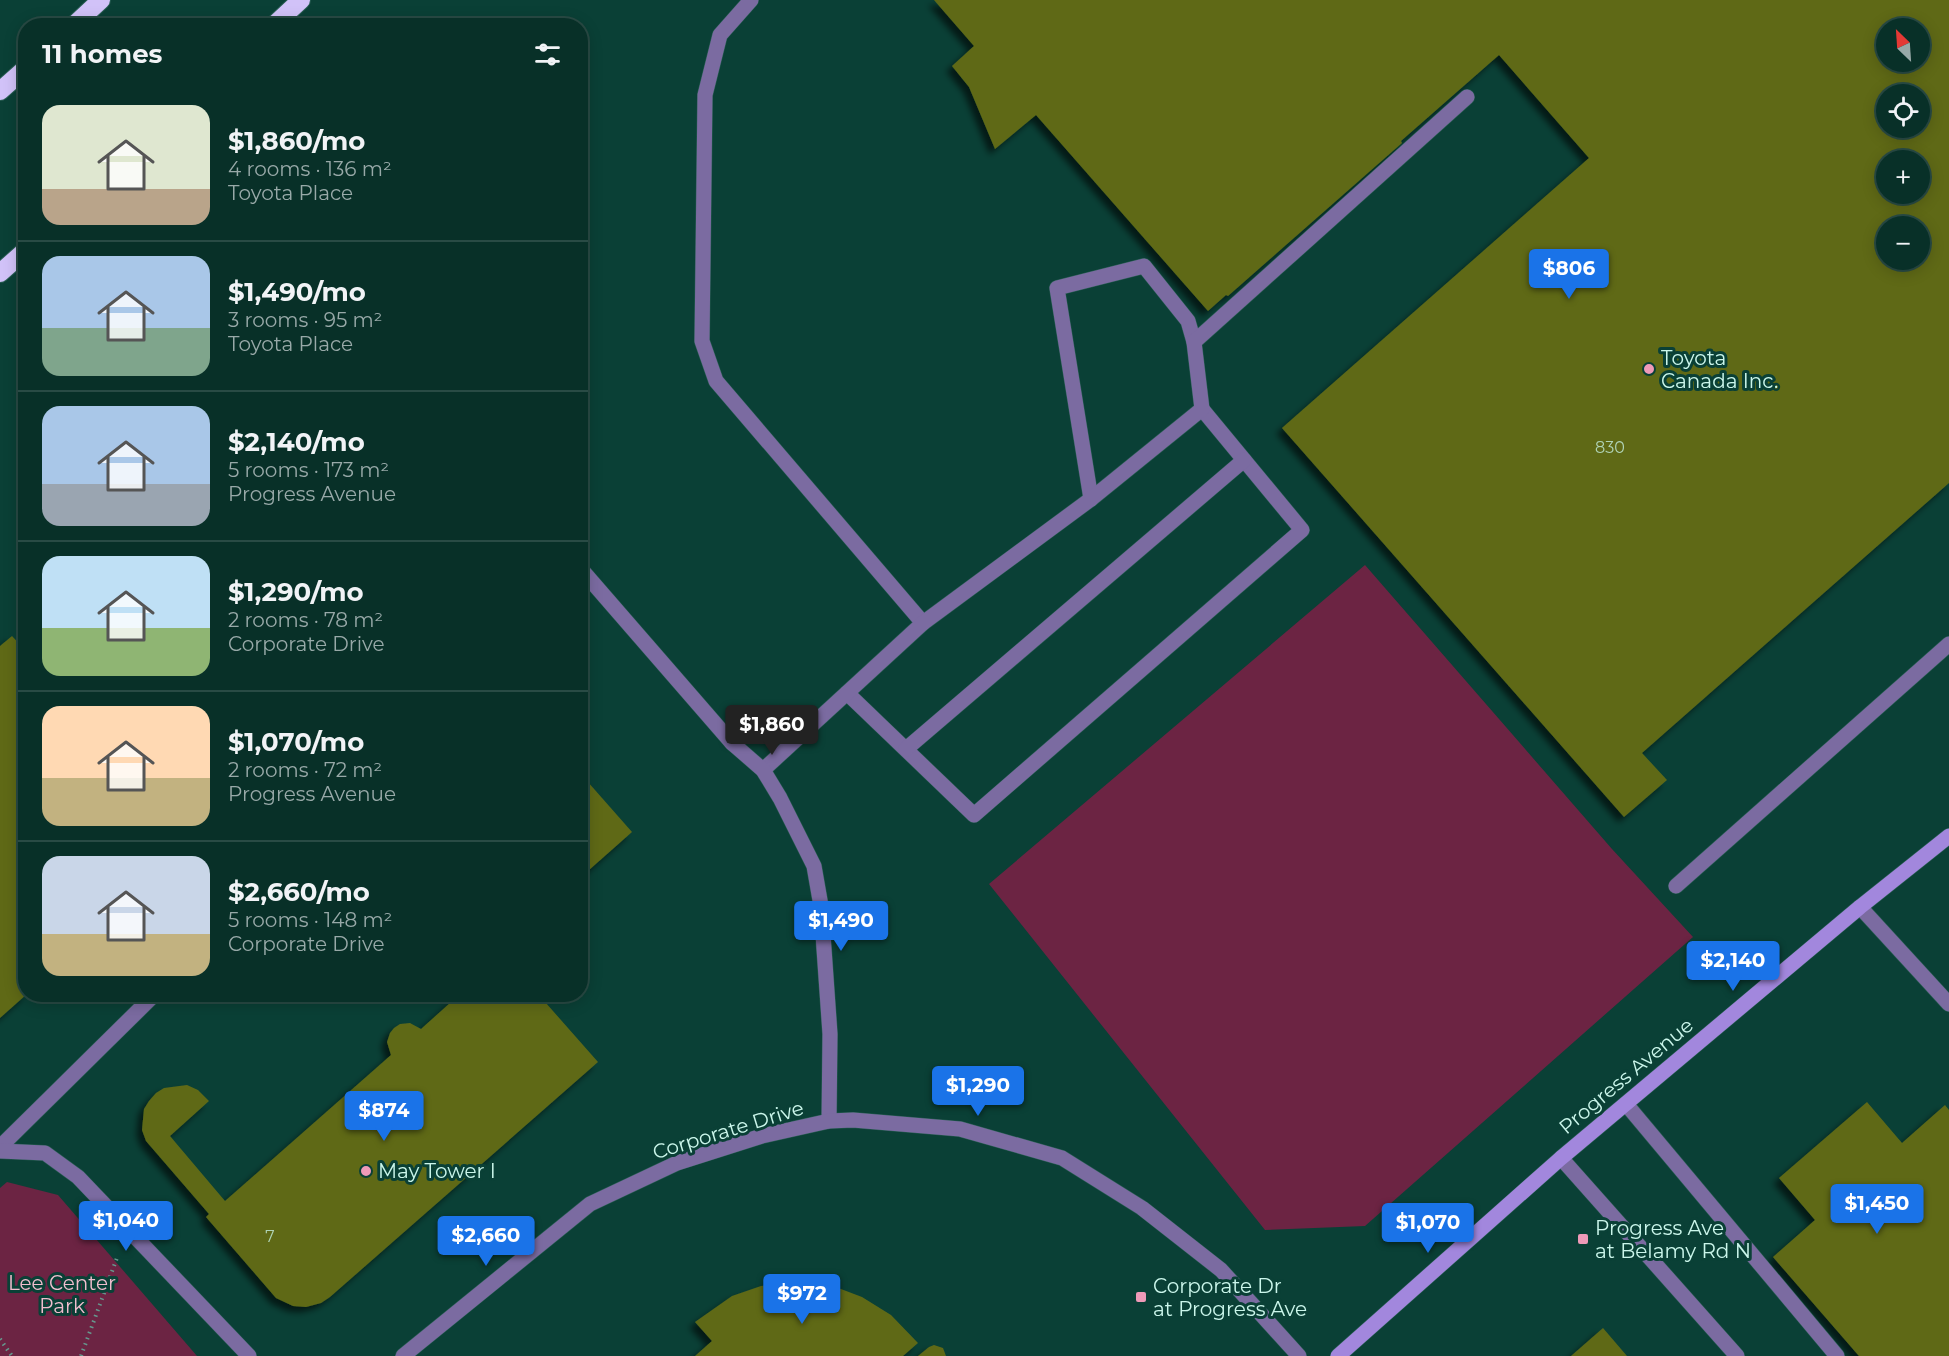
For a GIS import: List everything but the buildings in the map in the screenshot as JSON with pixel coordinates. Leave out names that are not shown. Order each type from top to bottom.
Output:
[{"type":"highway","points":[[82,18],[101,0]]},
{"type":"highway","points":[[282,18],[301,0]]},
{"type":"highway","points":[[0,91],[18,75]]},
{"type":"highway","points":[[0,273],[18,257]]},
{"type":"main road","name":"Progress Avenue","points":[[1338,1356],[1561,1158],[1860,907],[1949,836]]},
{"type":"street","points":[[751,0],[720,36],[705,95],[702,341],[716,381],[923,623]]},
{"type":"street","points":[[1194,342],[1467,97]]},
{"type":"street","points":[[847,693],[974,815],[1302,530],[1202,409],[1194,342],[1188,321],[1144,266],[1057,288],[1090,499]]},
{"type":"street","points":[[763,770],[923,623],[1090,499],[1202,409]]},
{"type":"street","points":[[906,750],[1244,460]]},
{"type":"street","points":[[588,577],[732,743],[763,770],[780,798],[814,866],[821,906],[830,1034],[829,1121]]},
{"type":"street","points":[[1676,886],[1949,644]]},
{"type":"street","points":[[1860,907],[1949,1004]]},
{"type":"street","points":[[0,1149],[147,1002]]},
{"type":"street","points":[[1626,1104],[1837,1356]]},
{"type":"street","name":"Corporate Drive","points":[[403,1356],[590,1204],[677,1163],[762,1136],[829,1121],[853,1120],[960,1129],[1062,1158],[1142,1208],[1221,1270],[1299,1356]]},
{"type":"street","points":[[0,1149],[45,1153],[78,1177],[249,1356]]},
{"type":"street","points":[[1561,1158],[1737,1356]]},
{"type":"path","points":[[81,1356],[127,1229]]},
{"type":"path","points":[[0,1339],[12,1356]]},
{"type":"green space","points":[[1365,565],[1612,849],[1693,937],[1365,1226],[1265,1230],[989,884]]},
{"type":"green space","name":"Lee Center Park","points":[[7,1182],[58,1195],[197,1356],[0,1356],[0,1188]]},
{"type":"place","name":"Toyota Canada Inc.","points":[[1649,369]]},
{"type":"place","name":"May Tower I","points":[[366,1171]]},
{"type":"place","name":"Progress Ave at Belamy Rd N","points":[[1583,1239]]},
{"type":"place","name":"Corporate Dr at Progress Ave","points":[[1141,1297]]}]
